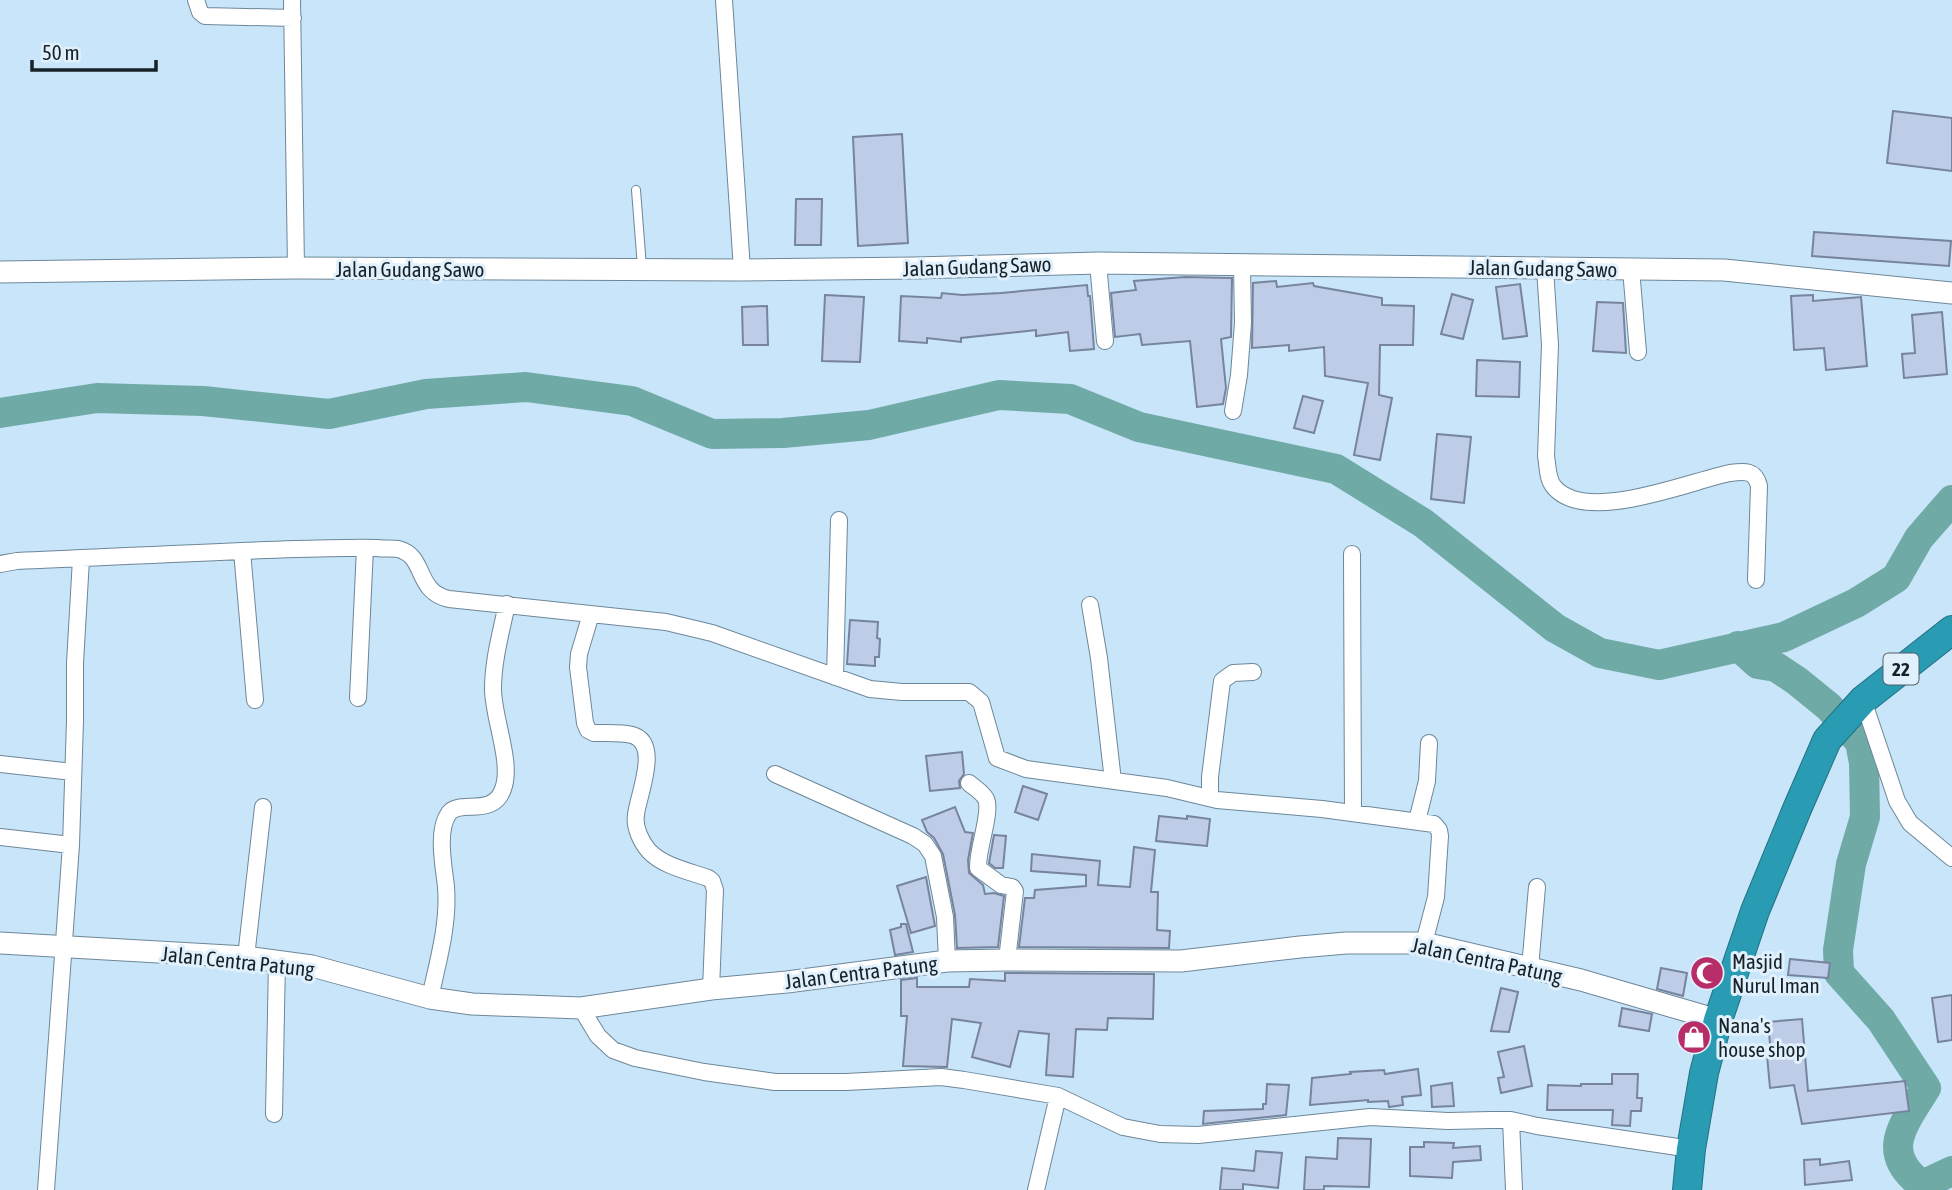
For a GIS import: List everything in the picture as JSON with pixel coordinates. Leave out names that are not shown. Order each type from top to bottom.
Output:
[{"type":"highway","name":"22","points":[[1687,1190],[1690,1149],[1704,1073],[1718,1020],[1755,911],[1827,740],[1858,706],[1952,630]]},
{"type":"street","points":[[196,0],[200,12],[205,16],[293,18]]},
{"type":"street","points":[[292,0],[296,268]]},
{"type":"street","points":[[723,0],[742,270]]},
{"type":"street","points":[[1098,263],[1105,341]]},
{"type":"street","name":"Jalan Gudang Sawo","points":[[0,272],[296,268],[742,270],[1098,263],[1242,264],[1724,270],[1952,293]]},
{"type":"street","points":[[1233,411],[1243,323],[1242,264]]},
{"type":"street","points":[[1545,268],[1550,345],[1546,456],[1553,484],[1560,492],[1575,499],[1613,501],[1637,499],[1730,473],[1753,474],[1759,486],[1756,580]]},
{"type":"street","points":[[1631,269],[1638,352]]},
{"type":"street","points":[[835,677],[839,520]]},
{"type":"street","points":[[358,698],[365,548]]},
{"type":"street","points":[[0,564],[242,551],[398,549],[415,560],[426,584],[438,597],[449,600],[666,622],[712,633],[870,688],[902,692],[969,692],[981,702],[997,758],[1026,769],[1167,788],[1210,798],[1434,824],[1440,836],[1436,897],[1424,943]]},
{"type":"street","points":[[242,551],[255,700]]},
{"type":"street","points":[[1352,554],[1353,813]]},
{"type":"street","points":[[46,1190],[71,845],[75,663],[81,559]]},
{"type":"street","points":[[430,998],[446,918],[446,888],[441,849],[445,823],[449,812],[457,808],[484,807],[503,791],[506,769],[493,689],[494,668],[507,604]]},
{"type":"street","points":[[1090,605],[1113,780]]},
{"type":"street","points":[[591,614],[579,654],[578,667],[585,723],[588,730],[594,733],[634,735],[641,742],[647,765],[635,815],[637,829],[644,845],[665,862],[708,877],[712,881],[715,890],[712,989]]},
{"type":"street","points":[[1210,798],[1210,777],[1222,681],[1235,672],[1253,673]]},
{"type":"street","points":[[1858,706],[1897,801],[1910,823],[1952,858]]},
{"type":"street","points":[[1417,821],[1427,781],[1429,743]]},
{"type":"street","points":[[0,764],[73,772]]},
{"type":"street","points":[[775,774],[913,836],[925,844],[933,856],[939,883],[945,918],[947,961]]},
{"type":"street","points":[[969,783],[983,794],[988,807],[978,868],[1001,885],[1014,890],[1007,960]]},
{"type":"street","points":[[246,957],[263,807]]},
{"type":"street","points":[[0,837],[71,845]]},
{"type":"street","points":[[1530,968],[1537,887]]},
{"type":"street","name":"Jalan Centra Patung","points":[[0,943],[246,957],[312,966],[430,998],[472,1004],[581,1008],[712,989],[947,961],[1181,961],[1323,945],[1424,943],[1581,979],[1718,1020]]},
{"type":"street","points":[[274,1114],[277,961]]},
{"type":"street","points":[[581,1008],[598,1036],[613,1050],[635,1058],[704,1072],[775,1082],[846,1082],[941,1077],[1058,1096],[1123,1127],[1160,1134],[1198,1135],[1370,1117],[1448,1121],[1511,1120],[1690,1149]]},
{"type":"street","points":[[1037,1190],[1058,1096]]},
{"type":"street","points":[[1511,1120],[1514,1190]]},
{"type":"lane","points":[[636,190],[642,270]]},
{"type":"building","points":[[1893,111],[1952,118],[1952,171],[1887,163]]},
{"type":"building","points":[[902,134],[908,243],[858,246],[853,137]]},
{"type":"building","points":[[796,199],[822,199],[821,245],[795,245]]},
{"type":"building","points":[[1814,232],[1951,241],[1949,266],[1812,256]]},
{"type":"building","points":[[1185,277],[1232,278],[1231,337],[1221,339],[1226,388],[1223,404],[1197,407],[1190,341],[1142,345],[1140,334],[1115,337],[1111,293],[1136,290],[1134,281]]},
{"type":"building","points":[[1276,281],[1277,287],[1313,283],[1314,286],[1382,298],[1382,305],[1414,306],[1413,345],[1380,345],[1379,395],[1392,398],[1380,460],[1354,455],[1368,383],[1325,376],[1324,347],[1289,351],[1289,345],[1252,348],[1253,283]]},
{"type":"building","points":[[1520,284],[1527,336],[1503,339],[1496,287]]},
{"type":"building","points":[[1087,285],[1094,349],[1070,351],[1068,332],[1036,336],[1036,330],[961,338],[961,342],[927,338],[927,343],[899,341],[901,296],[941,298],[942,293],[1001,293]]},
{"type":"building","points":[[1452,294],[1473,300],[1463,339],[1441,334]]},
{"type":"building","points":[[825,295],[864,297],[860,362],[822,361]]},
{"type":"building","points":[[1813,295],[1813,301],[1861,297],[1867,366],[1826,370],[1824,348],[1794,350],[1791,296]]},
{"type":"building","points":[[1597,302],[1623,303],[1626,353],[1593,351]]},
{"type":"building","points":[[767,306],[768,345],[743,345],[742,307]]},
{"type":"building","points":[[1942,312],[1947,374],[1904,378],[1902,354],[1915,353],[1912,315]]},
{"type":"building","points":[[1477,360],[1520,362],[1519,397],[1476,396]]},
{"type":"building","points":[[1303,396],[1323,401],[1314,433],[1294,428]]},
{"type":"building","points":[[1437,434],[1471,437],[1464,503],[1431,499]]},
{"type":"building","points":[[850,620],[878,622],[879,657],[875,657],[875,666],[847,664]]},
{"type":"building","points":[[962,752],[964,774],[959,781],[960,788],[930,791],[926,756]]},
{"type":"building","points":[[1023,786],[1047,794],[1038,820],[1015,812]]},
{"type":"building","points":[[955,807],[965,832],[973,833],[968,860],[969,873],[983,885],[985,894],[1004,896],[998,947],[957,948],[955,915],[943,854],[922,820]]},
{"type":"building","points":[[1159,816],[1210,819],[1207,846],[1156,841]]},
{"type":"building","points":[[994,835],[1006,836],[1003,868],[995,868],[989,863]]},
{"type":"building","points":[[1134,847],[1155,850],[1151,892],[1158,892],[1157,930],[1170,931],[1169,948],[1019,947],[1025,898],[1034,898],[1035,890],[1086,886],[1086,875],[1031,871],[1032,854],[1100,861],[1098,885],[1130,887]]},
{"type":"building","points":[[926,877],[935,926],[911,933],[897,886]]},
{"type":"building","points":[[901,924],[906,924],[913,952],[895,955],[890,930],[901,927]]},
{"type":"building","points":[[1790,959],[1830,963],[1828,978],[1788,975]]},
{"type":"building","points":[[1661,968],[1687,973],[1683,996],[1657,989]]},
{"type":"building","points":[[1005,973],[1154,974],[1153,1019],[1108,1018],[1107,1030],[1076,1029],[1073,1077],[1046,1075],[1049,1034],[1019,1031],[1010,1067],[972,1057],[981,1023],[952,1019],[947,1067],[903,1066],[907,1016],[901,1016],[901,980],[917,978],[917,987],[969,987],[970,979],[1005,981]]},
{"type":"building","points":[[1501,988],[1518,992],[1509,1032],[1491,1031]]},
{"type":"building","points":[[1952,995],[1952,1040],[1938,1042],[1932,998]]},
{"type":"building","points":[[1622,1008],[1652,1014],[1649,1031],[1619,1026]]},
{"type":"building","points":[[1802,1019],[1808,1091],[1905,1081],[1909,1111],[1802,1124],[1794,1085],[1770,1088],[1767,1055],[1771,1055],[1768,1022]]},
{"type":"building","points":[[1524,1046],[1532,1086],[1501,1093],[1498,1078],[1504,1077],[1498,1052]]},
{"type":"building","points":[[1418,1069],[1421,1095],[1402,1097],[1403,1105],[1389,1107],[1388,1101],[1368,1100],[1310,1105],[1312,1078],[1351,1074],[1350,1072],[1384,1070],[1385,1074]]},
{"type":"building","points":[[1612,1074],[1638,1074],[1637,1098],[1642,1098],[1641,1111],[1631,1111],[1630,1126],[1612,1125],[1613,1110],[1547,1110],[1548,1085],[1612,1084]]},
{"type":"building","points":[[1452,1083],[1454,1106],[1432,1107],[1431,1086]]},
{"type":"building","points":[[1267,1084],[1289,1085],[1286,1115],[1203,1124],[1204,1111],[1263,1109],[1263,1104],[1266,1104]]},
{"type":"building","points":[[1338,1138],[1371,1139],[1369,1187],[1324,1186],[1324,1190],[1304,1190],[1306,1157],[1337,1159]]},
{"type":"building","points":[[1424,1142],[1454,1143],[1453,1148],[1480,1146],[1481,1160],[1453,1162],[1452,1178],[1410,1176],[1410,1147],[1424,1147]]},
{"type":"building","points":[[1256,1151],[1282,1153],[1278,1188],[1243,1184],[1243,1190],[1220,1190],[1222,1168],[1254,1171]]},
{"type":"building","points":[[1820,1159],[1820,1165],[1849,1161],[1852,1180],[1805,1185],[1804,1160]]},
{"type":"waterway","points":[[0,413],[97,398],[203,401],[329,414],[426,394],[526,387],[632,401],[712,434],[783,433],[869,425],[999,395],[1070,399],[1139,427],[1336,469],[1423,523],[1555,628],[1600,653],[1659,665],[1784,637],[1856,603],[1896,578],[1919,538],[1952,500]]},
{"type":"waterway","points":[[1738,646],[1758,664],[1776,667],[1797,681],[1829,707],[1860,742],[1864,763],[1865,817],[1851,864],[1838,950],[1839,973],[1881,1020],[1926,1088],[1903,1126],[1898,1149],[1901,1161],[1922,1185],[1952,1171]]},
{"type":"place","name":"Masjid Nurul Iman","points":[[1707,973]]},
{"type":"place","name":"Nana's house shop","points":[[1694,1037]]}]
